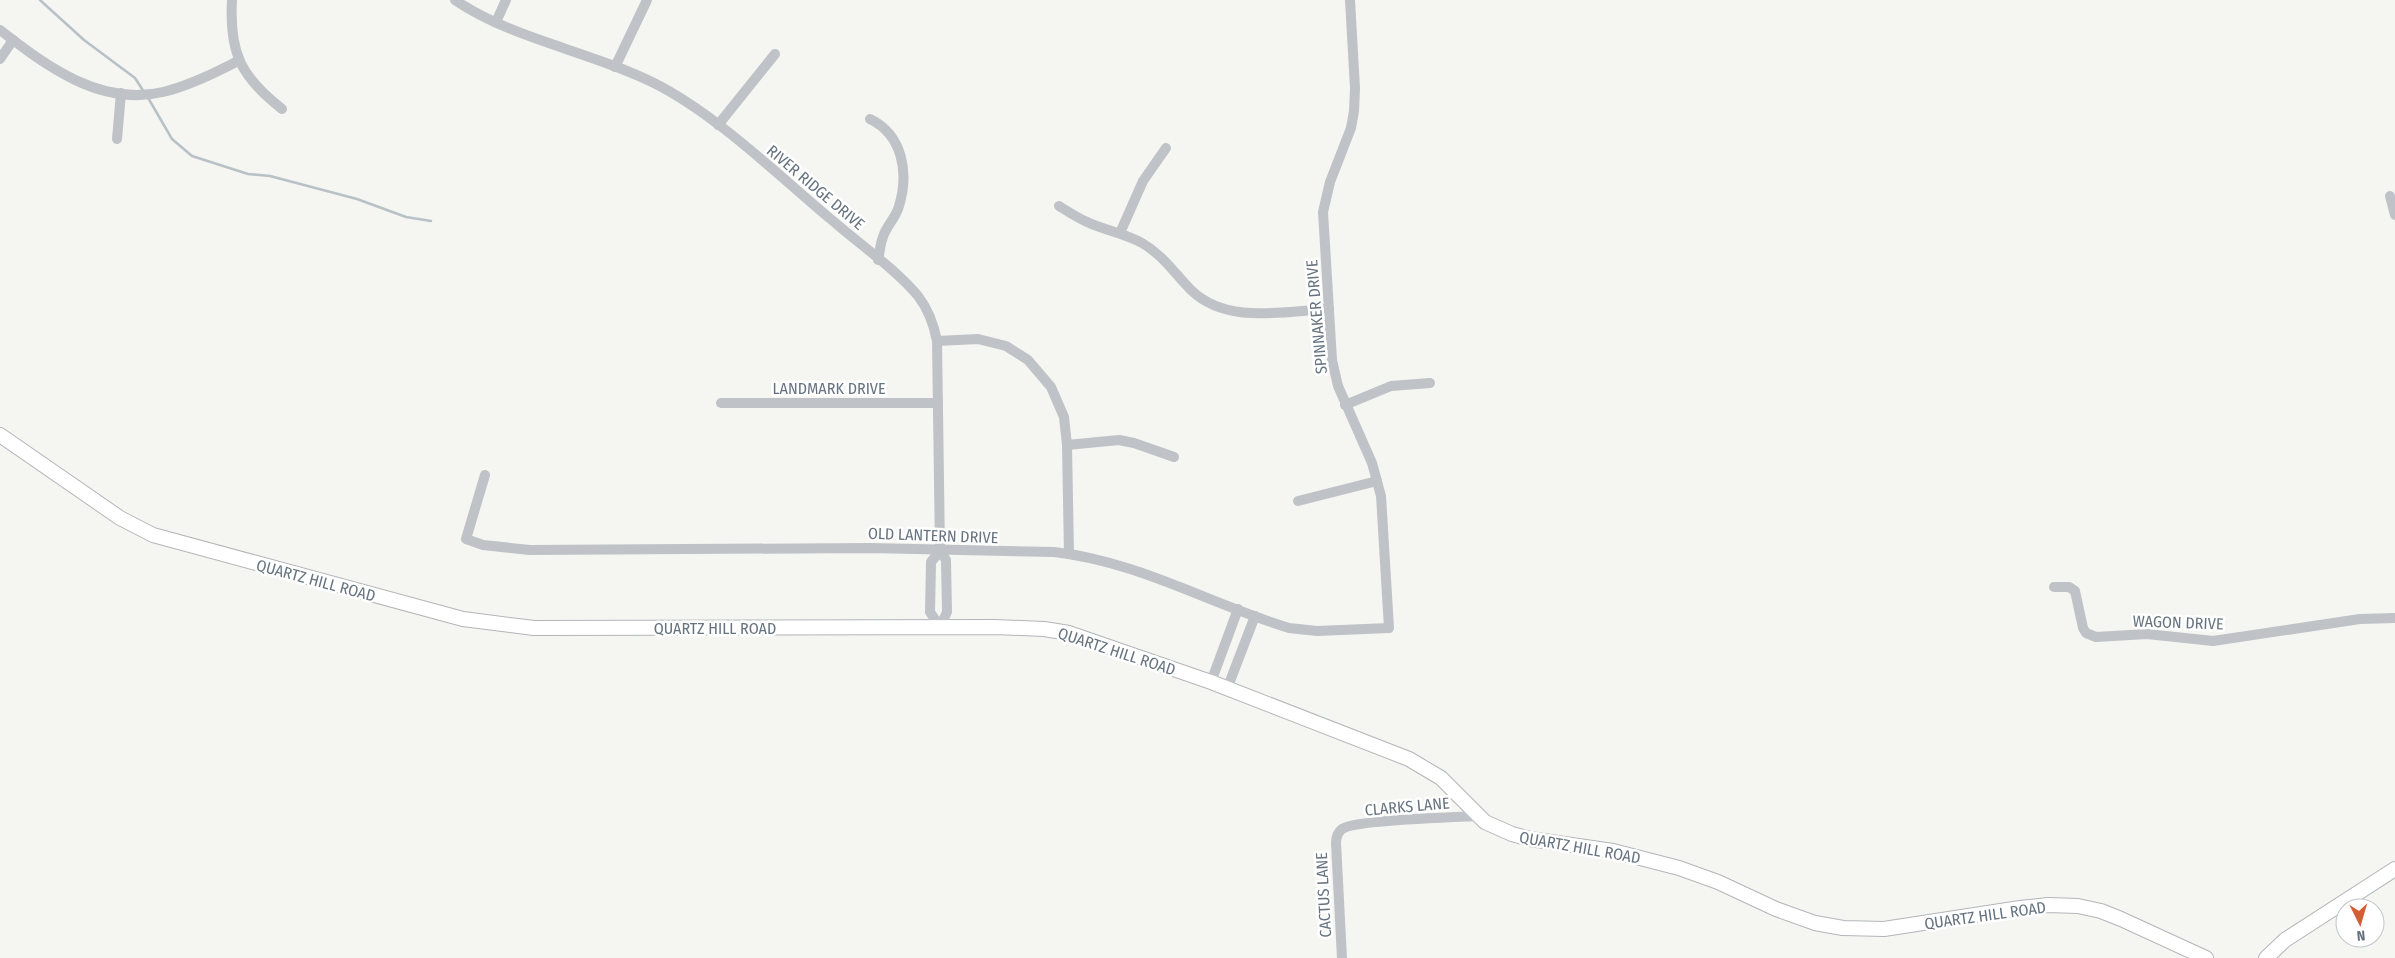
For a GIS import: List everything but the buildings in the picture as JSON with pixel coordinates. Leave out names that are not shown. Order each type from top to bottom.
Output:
[{"type":"street","points":[[232,0],[231,22],[238,62],[252,80],[282,109]]},
{"type":"street","name":"RIVER RIDGE DRIVE","points":[[455,0],[473,12],[496,22],[615,67],[666,89],[718,124],[878,260],[919,298],[931,320],[937,341],[940,550],[946,560],[947,612],[940,627]]},
{"type":"street","points":[[496,22],[506,0]]},
{"type":"street","points":[[615,67],[647,0]]},
{"type":"street","name":"SPINNAKER DRIVE","points":[[1350,0],[1356,88],[1354,111],[1351,128],[1330,182],[1323,212],[1334,374],[1345,405],[1370,457],[1377,480],[1382,508],[1389,628]]},
{"type":"street","points":[[0,30],[49,65],[78,82],[121,94],[136,95],[163,92],[238,62]]},
{"type":"street","points":[[0,59],[13,40]]},
{"type":"street","points":[[718,124],[775,54]]},
{"type":"street","points":[[117,139],[121,94]]},
{"type":"street","points":[[870,119],[887,130],[897,144],[903,170],[899,206],[883,236],[878,260]]},
{"type":"street","points":[[1120,233],[1143,182],[1166,148]]},
{"type":"street","points":[[2390,196],[2395,216]]},
{"type":"street","points":[[1059,206],[1085,221],[1120,233],[1156,252],[1191,290],[1215,306],[1241,313],[1330,309]]},
{"type":"street","points":[[937,341],[984,340],[1006,346],[1023,356],[1042,375],[1059,401],[1064,417],[1067,445],[1069,554]]},
{"type":"street","points":[[1345,405],[1391,386],[1430,383]]},
{"type":"street","name":"LANDMARK DRIVE","points":[[721,404],[938,403]]},
{"type":"street","name":"QUARTZ HILL ROAD","points":[[0,435],[120,518],[153,535],[477,622],[534,628],[1013,627],[1069,633],[1211,682],[1409,760],[1441,778],[1456,791],[1478,816],[1493,826],[1523,838],[1613,851],[1679,868],[1718,882],[1776,909],[1828,926],[1884,929],[2020,908],[2048,905],[2078,906],[2095,909],[2121,919],[2206,958]]},
{"type":"street","points":[[1067,445],[1119,440],[1174,456]]},
{"type":"street","name":"OLD LANTERN DRIVE","points":[[485,475],[466,539],[483,545],[530,550],[869,548],[1069,554],[1100,560],[1145,574],[1289,628],[1309,631],[1389,628]]},
{"type":"street","points":[[1298,501],[1377,480]]},
{"type":"street","name":"RIVER RIDGE DRIVE","points":[[940,550],[931,562],[930,612],[940,627]]},
{"type":"street","name":"WAGON DRIVE","points":[[2054,587],[2069,587],[2075,591],[2083,628],[2086,633],[2096,637],[2147,634],[2218,641],[2360,619],[2395,618]]},
{"type":"street","points":[[1211,682],[1238,609]]},
{"type":"street","points":[[1227,689],[1255,616]]},
{"type":"street","name":"CLARKS LANE","points":[[1339,831],[1344,828],[1368,823],[1478,816]]},
{"type":"street","name":"CACTUS LANE","points":[[1339,831],[1336,844],[1342,958]]},
{"type":"street","points":[[2266,958],[2285,940],[2395,869]]},
{"type":"waterway","points":[[40,0],[84,40],[135,78],[144,92]]},
{"type":"waterway","points":[[147,96],[172,139],[192,156],[248,174],[270,176],[357,199],[406,217],[431,221]]}]
